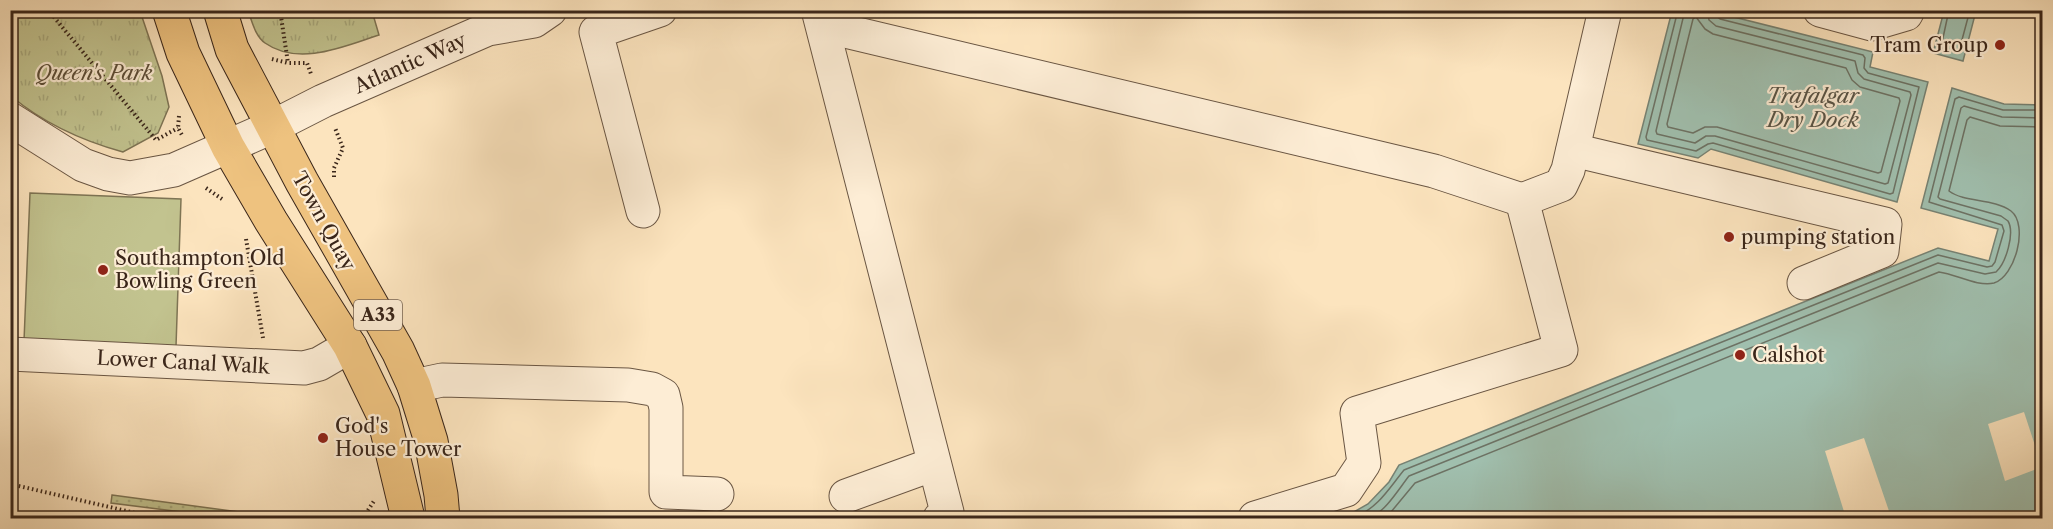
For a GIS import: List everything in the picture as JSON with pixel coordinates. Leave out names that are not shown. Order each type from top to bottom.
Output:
[{"type":"main road","name":"A33","points":[[169,10],[183,53],[228,147],[271,221],[350,346],[383,414],[408,519]]},
{"type":"main road","name":"A33","points":[[220,10],[232,49],[272,127]]},
{"type":"main road","name":"Town Quay","points":[[272,127],[398,351],[414,386],[431,441],[441,495],[442,519]]},
{"type":"street","points":[[643,211],[596,32],[660,10]]},
{"type":"street","points":[[940,519],[946,512],[821,18],[1434,171],[1522,200],[1561,185],[1570,160],[1605,10]]},
{"type":"street","points":[[1820,10],[1872,24],[1906,14],[1908,10]]},
{"type":"street","name":"Atlantic Way","points":[[10,118],[83,165],[108,174],[130,178],[174,170],[272,127],[323,101],[488,29],[542,16]]},
{"type":"street","points":[[1570,160],[1885,224],[1882,251],[1804,283]]},
{"type":"street","points":[[1255,519],[1346,490],[1364,463],[1357,413],[1561,350],[1522,200]]},
{"type":"street","name":"Lower Canal Walk","points":[[10,354],[304,368],[319,364],[350,346]]},
{"type":"street","points":[[414,386],[442,380],[628,385],[652,389],[663,395],[666,408],[666,505],[717,494]]},
{"type":"street","points":[[846,496],[934,464]]},
{"type":"path","points":[[48,10],[156,140],[178,128]]},
{"type":"path","points":[[280,10],[288,63],[307,63],[309,69]]},
{"type":"path","points":[[245,231],[263,337],[259,365]]},
{"type":"path","points":[[11,484],[158,519]]},
{"type":"path","points":[[363,519],[376,498]]},
{"type":"green space","name":"Queen's Park","points":[[11,10],[140,11],[162,76],[169,107],[158,133],[123,152],[64,130],[11,96]]},
{"type":"green space","points":[[248,11],[372,11],[379,35],[337,49],[307,54],[292,53],[278,50],[265,43],[254,28]]},
{"type":"green space","name":"Southampton Old Bowling Green","points":[[30,193],[181,199],[176,346],[24,341]]},
{"type":"green space","points":[[112,495],[284,518],[229,518],[111,503]]},
{"type":"water","name":"Trafalgar Dry Dock","points":[[1672,11],[1710,11],[1873,52],[1870,67],[1928,82],[1897,202],[1711,149],[1698,158],[1638,144]]},
{"type":"water","points":[[1944,11],[1976,11],[1963,61],[1933,53]]},
{"type":"water","points":[[1952,88],[2004,104],[2042,105],[2042,518],[1343,518],[1368,504],[1389,482],[1399,465],[1938,248],[1989,261],[1998,229],[1921,208]]},
{"type":"pier","points":[[2024,412],[2042,467],[2005,481],[1988,424]]},
{"type":"pier","points":[[1864,438],[1890,514],[1877,518],[1846,518],[1825,451]]},
{"type":"place","name":"Tram Group","points":[[2000,45]]},
{"type":"place","name":"pumping station","points":[[1729,237]]},
{"type":"place","name":"Southampton Old Bowling Green","points":[[103,270]]},
{"type":"place","name":"Calshot","points":[[1740,355]]},
{"type":"place","name":"God's House Tower","points":[[323,438]]}]
